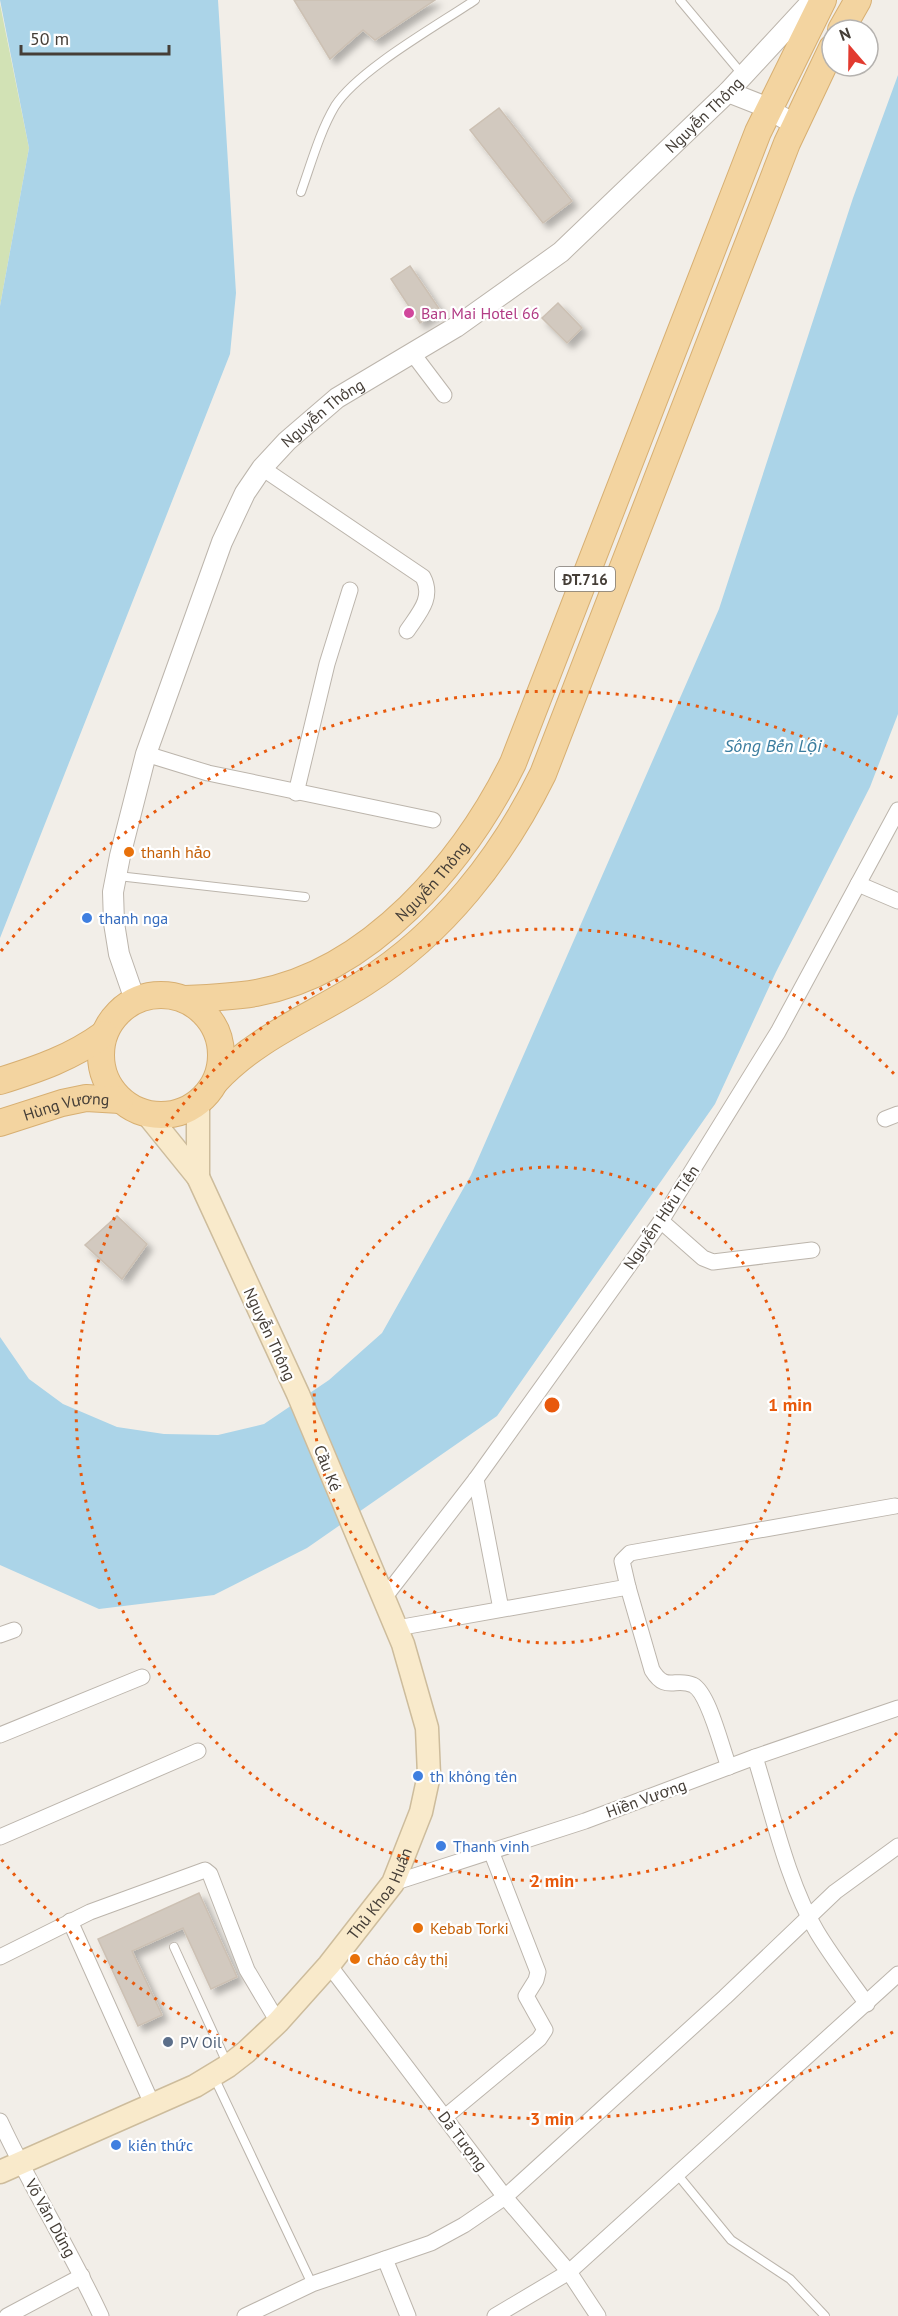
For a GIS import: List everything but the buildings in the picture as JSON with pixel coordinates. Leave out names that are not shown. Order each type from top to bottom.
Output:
[{"type":"main road","name":"Nguyễn Thông","points":[[184,999],[258,993],[296,981],[332,965],[373,938],[422,895],[461,850],[493,805],[518,752],[768,109],[823,0]]},
{"type":"main road","points":[[848,18],[858,0]]},
{"type":"main road","name":"Nguyễn Thông","points":[[216,1081],[236,1059],[262,1041],[366,982],[401,955],[443,917],[487,870],[520,820],[543,774],[796,125],[820,74]]},
{"type":"main road","points":[[168,994],[184,999],[198,1007],[210,1018],[218,1033],[221,1065],[216,1081],[198,1102],[175,1114],[147,1114],[132,1109],[110,1088],[101,1069],[100,1048],[104,1034],[116,1015],[135,1000],[151,995],[168,994]]},
{"type":"main road","points":[[0,1081],[50,1066],[78,1053],[104,1034]]},
{"type":"main road","name":"Hùng Vương","points":[[7,1121],[86,1098],[120,1100]]},
{"type":"main road","name":"Nguyễn Thông","points":[[198,1102],[198,1177]]},
{"type":"main road","name":"Nguyễn Thông","points":[[147,1114],[198,1177],[298,1394]]},
{"type":"main road","name":"Cầu Ké","points":[[298,1394],[359,1542]]},
{"type":"main road","name":"Thủ Khoa Huân","points":[[10,2167],[153,2106],[221,2071],[278,2022],[330,1965],[393,1882],[421,1812],[429,1775],[430,1745],[423,1707],[396,1628],[359,1542]]},
{"type":"street","name":"Nguyễn Thông","points":[[135,1000],[119,954],[114,922],[116,876],[146,754],[222,542],[245,493],[262,468],[300,428],[337,398],[413,354],[506,294],[561,252],[728,92],[813,0]]},
{"type":"street","points":[[728,92],[768,109],[796,125]]},
{"type":"street","points":[[413,354],[444,395]]},
{"type":"street","points":[[262,468],[423,577],[428,586],[428,599],[407,631]]},
{"type":"street","points":[[296,793],[327,664],[350,590]]},
{"type":"street","points":[[146,754],[208,773],[433,820]]},
{"type":"street","name":"Nguyễn Hữu Tiến","points":[[384,1598],[476,1479],[661,1221],[755,1072],[898,810]]},
{"type":"street","points":[[858,884],[898,901]]},
{"type":"street","points":[[661,1221],[703,1258],[713,1262],[812,1250]]},
{"type":"street","points":[[476,1479],[501,1609]]},
{"type":"street","points":[[729,1767],[705,1701],[697,1689],[691,1684],[665,1684],[657,1679],[652,1670],[622,1561],[630,1553],[895,1506]]},
{"type":"street","points":[[396,1628],[628,1587]]},
{"type":"street","points":[[0,1735],[141,1677]]},
{"type":"street","name":"Hiền Vương","points":[[393,1882],[585,1821],[754,1757],[898,1708]]},
{"type":"street","points":[[0,1837],[198,1751]]},
{"type":"street","points":[[754,1757],[809,1917],[867,2004]]},
{"type":"street","points":[[246,2316],[312,2284],[431,2243],[464,2225],[505,2197],[835,1892],[898,1846]]},
{"type":"street","points":[[445,2116],[539,2039],[545,2030],[526,1996],[538,1972],[491,1851]]},
{"type":"street","points":[[0,1957],[70,1921],[205,1870],[210,1874],[247,1970],[278,2022]]},
{"type":"street","points":[[70,1921],[153,2106]]},
{"type":"street","name":"Dã Tượng","points":[[330,1965],[505,2197],[569,2272],[598,2316]]},
{"type":"street","points":[[495,2316],[569,2272],[898,1974]]},
{"type":"street","name":"Võ Văn Dũng","points":[[0,2121],[10,2167],[82,2276],[100,2316]]},
{"type":"street","points":[[385,2259],[408,2316]]},
{"type":"street","points":[[7,2316],[82,2276]]},
{"type":"lane","points":[[300,192],[335,107],[345,93],[364,75],[475,0]]},
{"type":"lane","points":[[680,0],[743,75]]},
{"type":"lane","points":[[116,876],[305,897]]},
{"type":"lane","points":[[174,1947],[221,2071],[312,2284]]},
{"type":"lane","points":[[677,2174],[731,2240],[790,2279],[825,2316]]},
{"type":"green space","points":[[0,4],[29,148],[0,306]]},
{"type":"water","points":[[0,0],[218,0],[236,293],[230,354],[0,938],[0,306],[29,148]]},
{"type":"water","name":"Sông Bến Lội","points":[[898,75],[898,714],[870,787],[776,972],[715,1104],[497,1416],[307,1548],[214,1595],[99,1609],[0,1565],[0,1337],[29,1379],[63,1404],[117,1427],[164,1434],[218,1435],[264,1424],[329,1380],[382,1333],[471,1175],[719,609],[853,198]]},
{"type":"place","name":"Ban Mai Hotel 66","points":[[409,313]]},
{"type":"place","name":"thanh hảo","points":[[129,852]]},
{"type":"place","name":"thanh nga","points":[[87,918]]},
{"type":"place","name":"th không tên","points":[[418,1776]]},
{"type":"place","name":"Thanh vinh","points":[[441,1846]]},
{"type":"place","name":"Kebab Torki","points":[[418,1928]]},
{"type":"place","name":"cháo cây thị","points":[[355,1959]]},
{"type":"place","name":"PV Oil","points":[[168,2042]]},
{"type":"place","name":"kiến thức","points":[[116,2145]]}]
